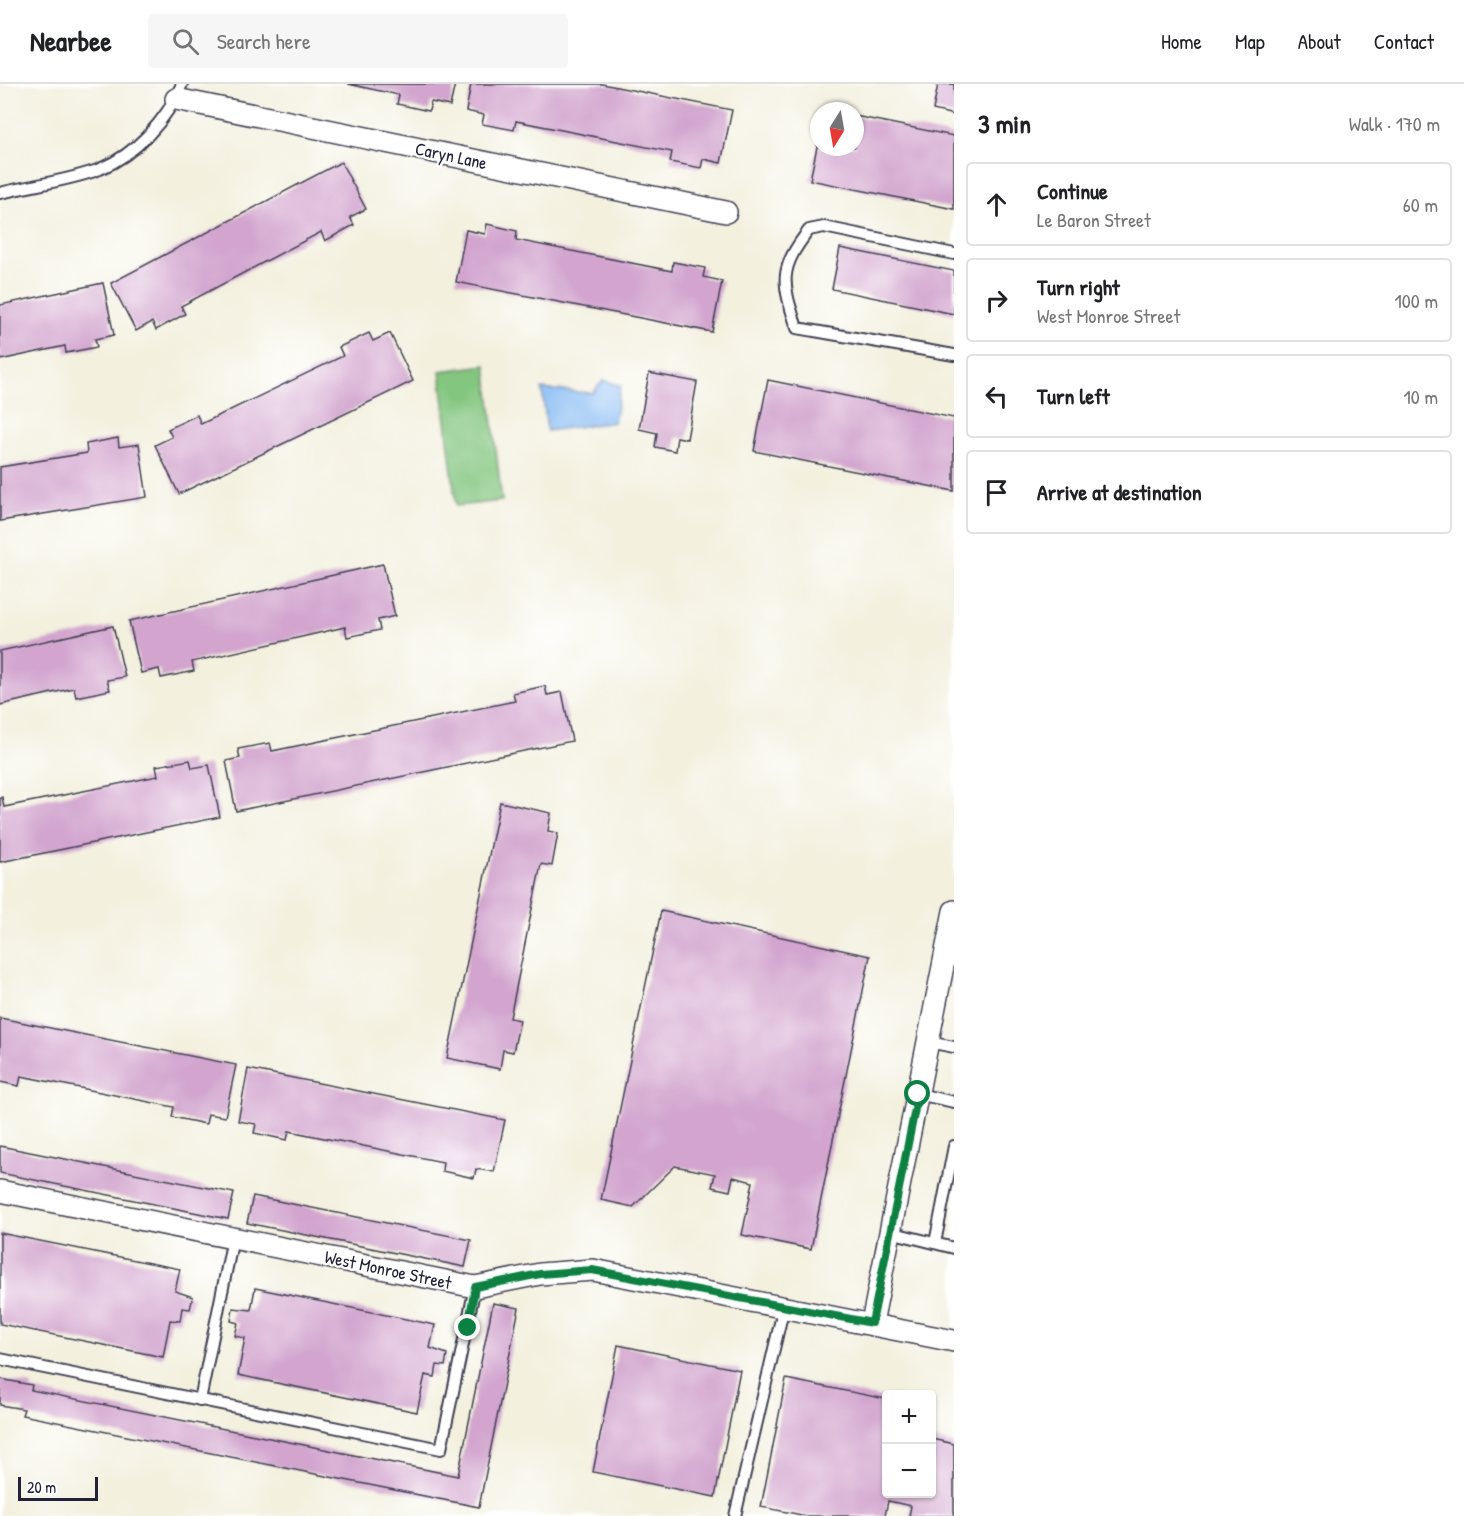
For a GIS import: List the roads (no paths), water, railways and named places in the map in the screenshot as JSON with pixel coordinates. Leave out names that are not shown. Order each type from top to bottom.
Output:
[{"type":"street","name":"Caryn Lane","points":[[179,91],[726,212]]},
{"type":"street","points":[[872,1323],[953,919]]},
{"type":"street","name":"West Monroe Street","points":[[0,1191],[475,1287],[540,1274],[592,1270],[872,1323],[954,1341]]},
{"type":"lane","points":[[0,193],[100,169],[140,145],[179,91]]},
{"type":"lane","points":[[954,254],[824,227],[809,230],[792,252],[784,279],[797,328],[954,355]]},
{"type":"lane","points":[[928,1042],[954,1047]]},
{"type":"lane","points":[[918,1094],[954,1102]]},
{"type":"lane","points":[[935,1243],[954,1146]]},
{"type":"lane","points":[[890,1232],[954,1248]]},
{"type":"lane","points":[[200,1400],[233,1238]]},
{"type":"lane","points":[[0,1359],[441,1449],[475,1287]]},
{"type":"lane","points":[[735,1516],[784,1306]]},
{"type":"water","points":[[604,380],[621,386],[614,422],[547,431],[542,389],[592,393]]}]
